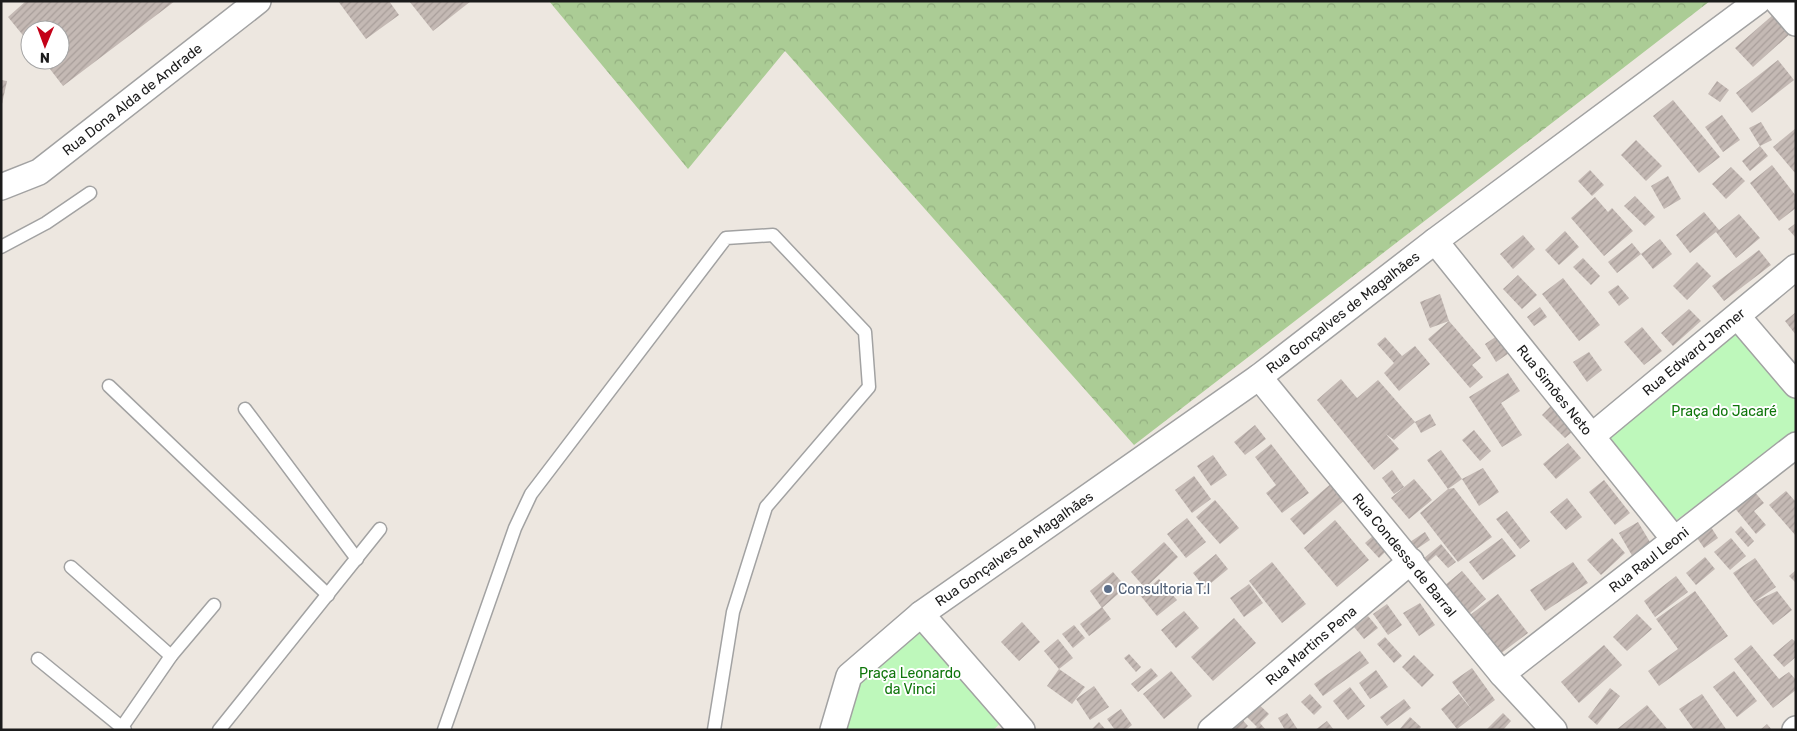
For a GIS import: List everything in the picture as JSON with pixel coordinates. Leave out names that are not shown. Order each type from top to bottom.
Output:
[{"type":"street","name":"Rua Dona Alda de Andrade","points":[[1,187],[38,172],[258,1]]},
{"type":"street","name":"Rua Gonçalves de Magalhães","points":[[833,730],[849,676],[921,614],[1259,377],[1434,242],[1758,1]]},
{"type":"street","points":[[1777,1],[1796,24]]},
{"type":"street","name":"Rua Simões Neto","points":[[1434,242],[1674,539]]},
{"type":"street","name":"Rua Edward Jenner","points":[[1592,436],[1738,317],[1796,267]]},
{"type":"street","points":[[1738,317],[1796,385]]},
{"type":"street","name":"Rua Condessa de Barral","points":[[1259,377],[1502,674],[1552,729]]},
{"type":"street","name":"Rua Raul Leoni","points":[[1502,674],[1796,445]]},
{"type":"street","name":"Rua Martins Pena","points":[[1211,730],[1411,561]]},
{"type":"street","points":[[921,614],[1013,726]]},
{"type":"lane","points":[[1,247],[46,223],[90,193]]},
{"type":"lane","points":[[444,730],[515,528],[531,494],[726,238],[773,235],[865,332],[869,387],[766,508],[733,612],[714,730]]},
{"type":"lane","points":[[109,386],[328,595]]},
{"type":"lane","points":[[245,409],[357,559]]},
{"type":"lane","points":[[218,730],[380,529]]},
{"type":"lane","points":[[72,566],[171,656]]},
{"type":"lane","points":[[38,659],[124,729],[171,656],[214,605]]},
{"type":"green space","points":[[549,1],[1710,1],[1134,445],[785,51],[688,169]]},
{"type":"green space","name":"Praça do Jacaré","points":[[1739,323],[1796,399],[1796,432],[1675,521],[1602,431]]},
{"type":"green space","name":"Praça Leonardo da Vinci","points":[[916,618],[1012,713],[993,730],[828,730],[841,669]]},
{"type":"building","points":[[26,1],[175,1],[63,86],[51,70],[70,70],[70,20],[20,20],[20,32],[8,17]]},
{"type":"building","points":[[338,1],[389,1],[399,15],[366,39]]},
{"type":"building","points":[[409,1],[471,1],[433,31]]},
{"type":"building","points":[[1774,14],[1791,33],[1753,67],[1735,48]]},
{"type":"building","points":[[1778,60],[1794,80],[1752,113],[1736,93]]},
{"type":"building","points":[[1,80],[7,81],[2,104],[1,104]]},
{"type":"building","points":[[1717,81],[1729,90],[1720,102],[1708,94]]},
{"type":"building","points":[[1673,100],[1720,157],[1699,173],[1653,116]]},
{"type":"building","points":[[1722,115],[1740,140],[1723,152],[1705,127]]},
{"type":"building","points":[[1761,122],[1772,140],[1760,146],[1749,128]]},
{"type":"building","points":[[1796,128],[1796,174],[1773,147]]},
{"type":"building","points":[[1636,140],[1662,166],[1646,181],[1621,155]]},
{"type":"building","points":[[1760,146],[1768,156],[1750,171],[1742,161]]},
{"type":"building","points":[[1772,165],[1796,196],[1796,208],[1779,221],[1750,183]]},
{"type":"building","points":[[1731,167],[1745,181],[1726,199],[1712,184]]},
{"type":"building","points":[[1590,170],[1604,185],[1592,196],[1578,181]]},
{"type":"building","points":[[1668,176],[1681,199],[1664,209],[1651,186]]},
{"type":"building","points":[[1635,196],[1655,217],[1645,226],[1624,206]]},
{"type":"building","points":[[1595,197],[1608,212],[1612,208],[1633,231],[1604,256],[1571,218]]},
{"type":"building","points":[[1704,212],[1719,230],[1739,214],[1760,238],[1736,258],[1716,232],[1690,253],[1676,235]]},
{"type":"building","points":[[1796,223],[1796,238],[1788,229]]},
{"type":"building","points":[[1565,231],[1579,247],[1559,265],[1545,250]]},
{"type":"building","points":[[1523,235],[1535,249],[1513,269],[1500,254]]},
{"type":"building","points":[[1660,239],[1672,254],[1653,269],[1641,254]]},
{"type":"building","points":[[1632,243],[1641,254],[1617,273],[1608,262]]},
{"type":"building","points":[[1759,250],[1771,265],[1724,301],[1712,286]]},
{"type":"building","points":[[1583,258],[1600,276],[1591,285],[1573,267]]},
{"type":"building","points":[[1697,262],[1711,276],[1687,300],[1673,286]]},
{"type":"building","points":[[1518,275],[1537,295],[1522,309],[1503,289]]},
{"type":"building","points":[[1563,278],[1600,325],[1579,341],[1542,294]]},
{"type":"building","points":[[1618,285],[1629,298],[1619,306],[1608,292]]},
{"type":"building","points":[[1440,294],[1449,321],[1430,328],[1420,302]]},
{"type":"building","points":[[1540,307],[1547,317],[1534,326],[1527,317]]},
{"type":"building","points":[[1689,309],[1701,321],[1673,346],[1661,333]]},
{"type":"building","points":[[1796,312],[1796,335],[1785,321]]},
{"type":"building","points":[[1449,321],[1481,358],[1472,365],[1483,377],[1470,388],[1428,339]]},
{"type":"building","points":[[1642,327],[1662,351],[1644,365],[1624,342]]},
{"type":"building","points":[[1500,334],[1512,351],[1496,362],[1485,344]]},
{"type":"building","points":[[1385,337],[1402,356],[1415,346],[1430,364],[1399,391],[1384,373],[1394,363],[1377,344]]},
{"type":"building","points":[[1589,352],[1602,370],[1587,382],[1573,362]]},
{"type":"building","points":[[1508,373],[1520,391],[1501,403],[1522,435],[1502,447],[1469,397]]},
{"type":"building","points":[[1341,379],[1357,398],[1378,380],[1415,422],[1394,440],[1386,434],[1399,449],[1374,470],[1317,400]]},
{"type":"building","points":[[1555,402],[1579,426],[1565,438],[1542,415]]},
{"type":"building","points":[[1430,414],[1436,425],[1421,433],[1415,422]]},
{"type":"building","points":[[1255,425],[1266,439],[1245,455],[1234,442]]},
{"type":"building","points":[[1474,430],[1491,451],[1480,461],[1462,440]]},
{"type":"building","points":[[1568,443],[1581,458],[1556,479],[1543,464]]},
{"type":"building","points":[[1271,444],[1309,493],[1282,513],[1266,493],[1276,485],[1255,457]]},
{"type":"building","points":[[1441,450],[1462,479],[1448,489],[1427,460]]},
{"type":"building","points":[[1213,455],[1227,475],[1211,486],[1197,466]]},
{"type":"building","points":[[1483,468],[1499,492],[1479,506],[1462,479]]},
{"type":"building","points":[[1392,470],[1404,487],[1394,494],[1382,478]]},
{"type":"building","points":[[1194,476],[1211,499],[1192,513],[1175,490]]},
{"type":"building","points":[[1414,479],[1432,500],[1409,519],[1391,498]]},
{"type":"building","points":[[1604,480],[1630,513],[1615,525],[1589,492]]},
{"type":"building","points":[[1333,482],[1347,498],[1304,535],[1290,519]]},
{"type":"building","points":[[1454,488],[1492,537],[1458,562],[1420,513],[1448,489]]},
{"type":"building","points":[[1753,490],[1764,503],[1754,511],[1766,525],[1756,534],[1729,501]]},
{"type":"building","points":[[1786,491],[1796,502],[1796,536],[1769,505]]},
{"type":"building","points":[[1567,498],[1582,517],[1566,530],[1550,512]]},
{"type":"building","points":[[1215,500],[1239,528],[1220,544],[1196,517]]},
{"type":"building","points":[[1507,511],[1530,541],[1520,549],[1496,519]]},
{"type":"building","points":[[1187,518],[1206,542],[1186,558],[1167,534]]},
{"type":"building","points":[[1335,520],[1369,560],[1337,587],[1304,548]]},
{"type":"building","points":[[1638,522],[1653,547],[1634,559],[1619,533]]},
{"type":"building","points":[[1709,524],[1718,538],[1704,548],[1695,535]]},
{"type":"building","points":[[1741,526],[1754,541],[1748,547],[1735,532]]},
{"type":"building","points":[[1425,532],[1430,540],[1415,550],[1410,542]]},
{"type":"building","points":[[1374,535],[1387,550],[1379,558],[1365,543]]},
{"type":"building","points":[[1502,538],[1516,556],[1483,580],[1469,562]]},
{"type":"building","points":[[1612,538],[1625,553],[1601,575],[1587,560]]},
{"type":"building","points":[[1731,538],[1746,556],[1730,570],[1714,552]]},
{"type":"building","points":[[1164,542],[1178,557],[1145,588],[1131,572]]},
{"type":"building","points":[[1441,544],[1456,562],[1448,568],[1436,555],[1427,563],[1424,558]]},
{"type":"building","points":[[1216,554],[1228,569],[1205,588],[1193,573]]},
{"type":"building","points":[[1705,557],[1715,569],[1696,585],[1686,573]]},
{"type":"building","points":[[1755,558],[1776,587],[1754,602],[1733,573]]},
{"type":"building","points":[[1272,562],[1306,604],[1282,623],[1249,581]]},
{"type":"building","points":[[1573,562],[1588,583],[1545,611],[1530,590]]},
{"type":"building","points":[[1796,570],[1796,583],[1789,576]]},
{"type":"building","points":[[1462,571],[1486,599],[1469,614],[1444,586]]},
{"type":"building","points":[[1113,572],[1126,587],[1102,608],[1090,591]]},
{"type":"building","points":[[1676,576],[1688,592],[1655,617],[1644,601]]},
{"type":"building","points":[[1159,579],[1177,600],[1157,616],[1140,595]]},
{"type":"building","points":[[1249,584],[1263,603],[1244,617],[1230,598]]},
{"type":"building","points":[[1695,591],[1728,636],[1659,686],[1648,671],[1678,649],[1656,619]]},
{"type":"building","points":[[1777,591],[1792,610],[1773,625],[1754,602]]},
{"type":"building","points":[[1498,594],[1528,633],[1500,654],[1470,615]]},
{"type":"building","points":[[1420,603],[1435,625],[1419,636],[1403,613]]},
{"type":"building","points":[[1387,604],[1402,625],[1388,635],[1373,614]]},
{"type":"building","points":[[1102,607],[1111,619],[1089,636],[1080,624]]},
{"type":"building","points":[[1184,611],[1199,628],[1176,648],[1161,630]]},
{"type":"building","points":[[1637,614],[1652,629],[1627,651],[1613,637]]},
{"type":"building","points":[[1368,616],[1378,628],[1364,639],[1354,627]]},
{"type":"building","points":[[1234,618],[1256,643],[1213,681],[1191,657]]},
{"type":"building","points":[[1022,622],[1040,642],[1019,661],[1001,642]]},
{"type":"building","points":[[1074,625],[1085,638],[1073,648],[1062,634]]},
{"type":"building","points":[[1385,637],[1402,656],[1394,663],[1377,644]]},
{"type":"building","points":[[1058,639],[1073,658],[1059,669],[1044,651]]},
{"type":"building","points":[[1792,639],[1796,642],[1796,657],[1784,667],[1773,655]]},
{"type":"building","points":[[1604,645],[1622,665],[1579,703],[1561,682]]},
{"type":"building","points":[[1751,645],[1779,679],[1789,672],[1796,680],[1796,690],[1773,708],[1734,659]]},
{"type":"building","points":[[1360,651],[1369,663],[1323,696],[1314,684]]},
{"type":"building","points":[[1129,654],[1141,667],[1136,672],[1124,658]]},
{"type":"building","points":[[1414,655],[1434,675],[1422,687],[1402,667]]},
{"type":"building","points":[[1151,668],[1158,676],[1138,692],[1131,684]]},
{"type":"building","points":[[1472,668],[1495,700],[1457,729],[1441,709],[1459,694],[1472,710],[1452,682]]},
{"type":"building","points":[[1059,669],[1085,687],[1072,704],[1047,686]]},
{"type":"building","points":[[1376,670],[1388,687],[1370,699],[1359,683]]},
{"type":"building","points":[[1171,671],[1192,696],[1164,719],[1143,694]]},
{"type":"building","points":[[1734,671],[1757,701],[1737,717],[1713,687]]},
{"type":"building","points":[[1094,686],[1109,707],[1090,720],[1076,699]]},
{"type":"building","points":[[1350,687],[1365,706],[1348,720],[1333,701]]},
{"type":"building","points":[[1610,688],[1620,696],[1597,725],[1588,717]]},
{"type":"building","points":[[1310,694],[1322,707],[1314,715],[1301,702]]},
{"type":"building","points":[[1702,694],[1725,730],[1694,730],[1679,709]]},
{"type":"building","points":[[1252,698],[1269,714],[1260,723],[1266,730],[1253,730],[1257,727],[1240,710]]},
{"type":"building","points":[[1404,699],[1411,708],[1387,726],[1380,717]]},
{"type":"building","points":[[1647,705],[1668,730],[1616,730]]},
{"type":"building","points":[[1121,709],[1132,725],[1126,730],[1115,730],[1107,719]]},
{"type":"building","points":[[1287,713],[1298,730],[1285,730],[1278,718]]},
{"type":"building","points":[[1503,713],[1511,721],[1503,730],[1486,730]]},
{"type":"building","points":[[1240,717],[1248,726],[1244,730],[1225,730]]},
{"type":"building","points":[[1410,717],[1421,727],[1419,730],[1399,730]]},
{"type":"building","points":[[1327,721],[1334,730],[1315,730]]},
{"type":"building","points":[[1099,722],[1106,730],[1091,730]]},
{"type":"building","points":[[1767,724],[1772,730],[1760,730]]},
{"type":"place","name":"Consultoria T.I","points":[[1108,589]]}]
